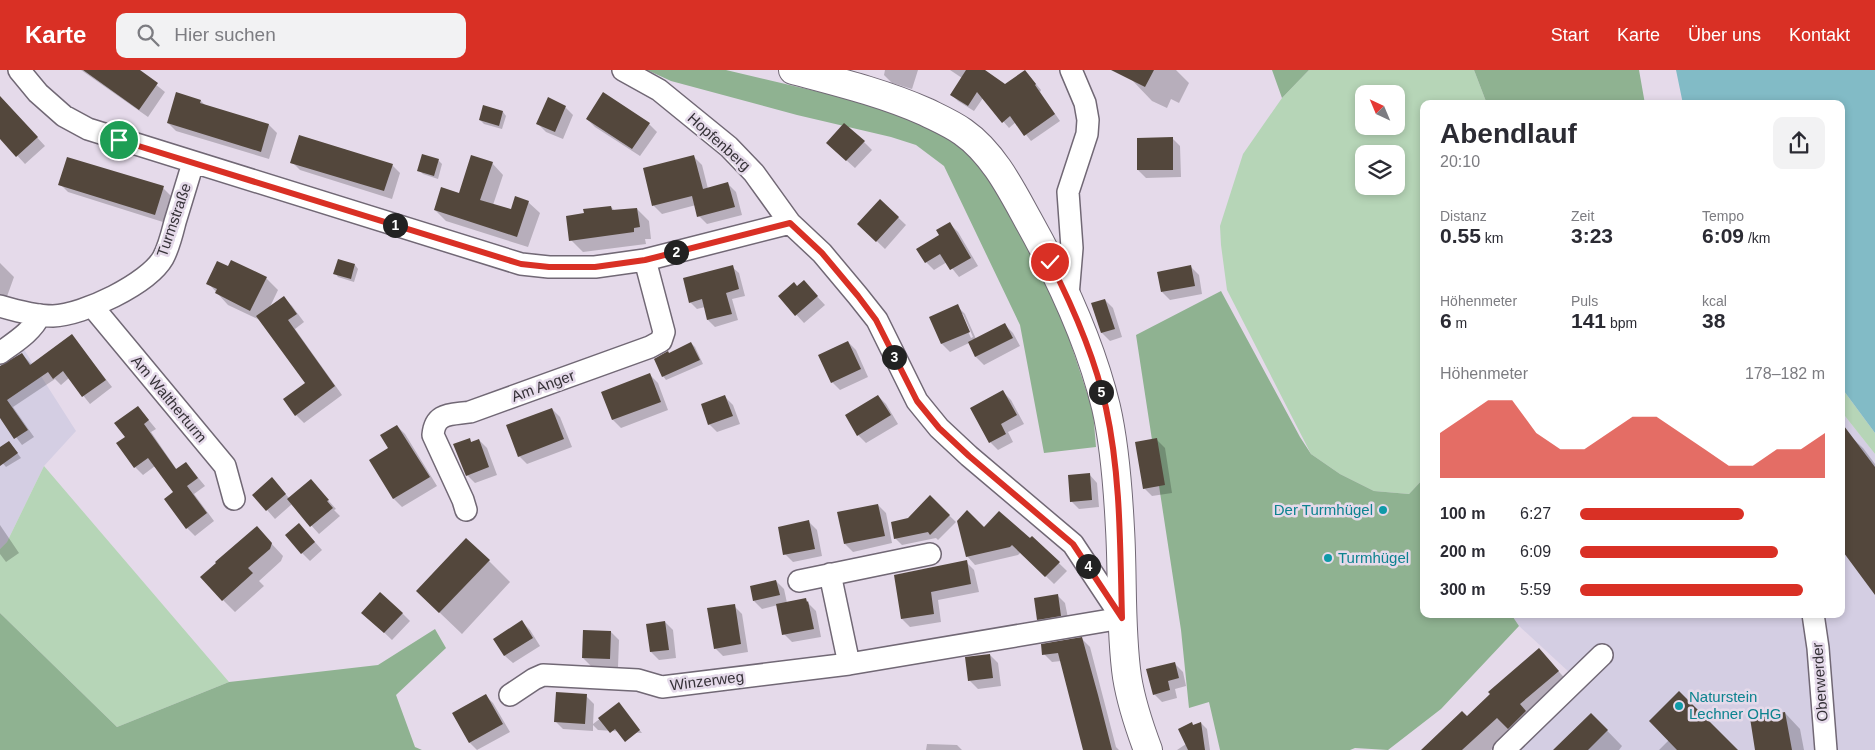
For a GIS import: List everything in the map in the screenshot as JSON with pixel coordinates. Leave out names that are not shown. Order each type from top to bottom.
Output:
[{"type":"main road","points":[[793,70],[899,100],[963,132],[979,146],[1006,182],[1033,228],[1068,296],[1079,322],[1106,408],[1117,484],[1122,618],[1128,677],[1136,717],[1148,750]]},
{"type":"street","points":[[19,70],[38,93],[64,116],[88,129],[521,264],[549,267],[595,267],[645,260],[790,223]]},
{"type":"street","name":"Hopfenberg","points":[[623,70],[659,90],[728,147],[754,172],[790,223],[822,253],[876,320],[917,401],[939,428],[969,456],[1073,544],[1122,618]]},
{"type":"street","points":[[1068,296],[1072,248],[1068,192],[1087,134],[1088,120],[1086,104],[1071,70]]},
{"type":"street","name":"Turmstraße","points":[[0,306],[40,315],[55,316],[92,306],[134,286],[162,260],[169,245],[194,163]]},
{"type":"street","name":"Am Anger","points":[[466,510],[433,435],[434,424],[441,417],[470,412],[650,347],[661,340],[664,332],[645,260]]},
{"type":"street","name":"Am Waltherturm","points":[[92,306],[224,466],[234,499]]},
{"type":"street","points":[[0,353],[20,339],[36,324],[40,315]]},
{"type":"street","points":[[799,581],[930,554]]},
{"type":"street","points":[[830,574],[849,664]]},
{"type":"street","name":"Winzerweg","points":[[510,696],[543,675],[638,680],[662,687],[849,664],[1122,618]]},
{"type":"street","name":"Oberwerder","points":[[1814,618],[1818,648],[1826,750]]},
{"type":"street","points":[[1504,750],[1602,655]]},
{"type":"shaded area","points":[[23,348],[76,431],[44,466],[7,542],[0,549],[0,362]]},
{"type":"shaded area","points":[[1845,416],[1875,454],[1875,750],[1493,750],[1570,673],[1519,626],[1514,618],[1845,618]]},
{"type":"green space","points":[[647,70],[726,70],[896,110],[959,142],[982,165],[1056,299],[1093,411],[1096,447],[1044,453],[1020,325],[944,166],[916,145],[671,81]]},
{"type":"green space","points":[[1272,70],[1309,70],[1282,98]]},
{"type":"green space","points":[[1309,70],[1474,70],[1485,100],[1420,100],[1420,482],[1409,494],[1374,491],[1340,474],[1311,454],[1227,290],[1220,226],[1243,154],[1282,98]]},
{"type":"green space","points":[[1474,70],[1639,70],[1644,100],[1485,100]]},
{"type":"green space","points":[[1221,291],[1311,454],[1340,474],[1374,491],[1409,494],[1420,482],[1420,618],[1514,618],[1519,626],[1441,709],[1388,750],[1355,748],[1350,750],[1220,750],[1209,702],[1189,708],[1181,630],[1136,335]]},
{"type":"green space","points":[[1845,392],[1875,433],[1875,454],[1845,416]]},
{"type":"green space","points":[[44,466],[229,682],[117,727],[0,613],[0,549],[7,542]]},
{"type":"green space","points":[[0,613],[117,727],[229,682],[378,665],[435,629],[446,648],[396,695],[415,747],[422,750],[0,750]]},
{"type":"water","points":[[1676,70],[1875,70],[1875,433],[1845,392],[1845,100],[1682,100]]},
{"type":"building","points":[[83,70],[140,70],[158,83],[139,110]]},
{"type":"building","points":[[966,70],[985,70],[1005,84],[1025,70],[1055,114],[1024,136],[1010,116],[1002,123],[977,92],[968,106],[950,95]]},
{"type":"building","points":[[1111,70],[1154,70],[1145,87]]},
{"type":"building","points":[[176,92],[201,100],[200,103],[269,124],[261,152],[167,123]]},
{"type":"building","points":[[603,92],[650,123],[632,149],[586,119]]},
{"type":"building","points":[[0,96],[38,137],[16,157],[0,139]]},
{"type":"building","points":[[548,97],[566,106],[555,132],[536,124]]},
{"type":"building","points":[[483,105],[503,111],[499,126],[479,120]]},
{"type":"building","points":[[844,123],[865,141],[846,161],[826,143]]},
{"type":"building","points":[[299,135],[393,164],[384,191],[290,163]]},
{"type":"building","points":[[1173,137],[1173,170],[1137,170],[1137,138]]},
{"type":"building","points":[[422,154],[439,159],[434,176],[417,171]]},
{"type":"building","points":[[471,155],[493,162],[480,200],[511,209],[515,196],[529,201],[517,237],[434,210],[441,187],[459,193]]},
{"type":"building","points":[[694,155],[703,189],[728,182],[735,207],[697,217],[692,196],[652,206],[643,168]]},
{"type":"building","points":[[67,157],[164,186],[155,215],[58,185]]},
{"type":"building","points":[[880,199],[899,217],[876,242],[857,224]]},
{"type":"building","points":[[611,206],[612,210],[637,208],[640,227],[634,228],[634,232],[569,241],[566,216],[584,213],[583,209]]},
{"type":"building","points":[[950,222],[971,258],[950,270],[940,254],[925,263],[916,249],[939,235],[936,230]]},
{"type":"building","points":[[338,259],[355,264],[351,279],[333,274]]},
{"type":"building","points":[[231,260],[267,277],[250,311],[215,293],[217,289],[206,284],[217,261],[228,266]]},
{"type":"building","points":[[733,265],[739,289],[726,293],[732,314],[707,320],[702,299],[689,303],[683,278]]},
{"type":"building","points":[[1191,265],[1195,286],[1161,292],[1157,272]]},
{"type":"building","points":[[804,280],[818,296],[795,316],[778,296],[794,282],[797,286]]},
{"type":"building","points":[[284,296],[297,314],[288,320],[335,386],[295,416],[283,399],[305,383],[256,316]]},
{"type":"building","points":[[1105,299],[1115,329],[1101,333],[1091,303]]},
{"type":"building","points":[[958,304],[970,332],[941,344],[929,317]]},
{"type":"building","points":[[1005,323],[1013,338],[975,357],[968,342]]},
{"type":"building","points":[[72,334],[106,380],[82,397],[63,371],[53,379],[48,372],[7,400],[28,430],[14,439],[0,418],[0,366],[22,353],[30,365]]},
{"type":"building","points":[[848,341],[861,369],[831,383],[818,355]]},
{"type":"building","points":[[691,342],[700,360],[662,377],[654,359]]},
{"type":"building","points":[[650,373],[661,402],[612,420],[601,392]]},
{"type":"building","points":[[1003,390],[1017,415],[1001,424],[1006,434],[989,443],[970,408]]},
{"type":"building","points":[[725,395],[733,416],[708,425],[701,404]]},
{"type":"building","points":[[878,395],[891,415],[857,436],[845,415]]},
{"type":"building","points":[[138,406],[149,420],[144,424],[176,469],[186,462],[198,478],[187,486],[207,513],[186,529],[164,499],[173,492],[148,458],[134,468],[116,443],[125,437],[114,423]]},
{"type":"building","points":[[552,408],[564,439],[518,457],[506,425]]},
{"type":"building","points":[[397,425],[430,477],[393,499],[369,460],[388,448],[380,435]]},
{"type":"building","points":[[1845,427],[1875,467],[1875,595],[1845,554]]},
{"type":"building","points":[[470,438],[471,442],[479,439],[489,467],[466,476],[453,444]]},
{"type":"building","points":[[1157,438],[1165,485],[1143,489],[1135,442]]},
{"type":"building","points":[[9,441],[18,453],[0,466],[0,447]]},
{"type":"building","points":[[1090,473],[1092,500],[1070,502],[1068,475]]},
{"type":"building","points":[[272,477],[286,494],[266,511],[252,495]]},
{"type":"building","points":[[311,479],[329,500],[327,501],[333,508],[310,527],[287,499]]},
{"type":"building","points":[[930,495],[950,515],[930,535],[928,532],[894,539],[891,522],[908,518]]},
{"type":"building","points":[[878,504],[885,536],[844,544],[837,512]]},
{"type":"building","points":[[967,510],[984,527],[999,511],[1030,538],[1032,536],[1060,562],[1045,577],[1012,545],[966,557],[957,521]]},
{"type":"building","points":[[809,520],[815,549],[783,555],[778,527]]},
{"type":"building","points":[[299,523],[315,542],[301,554],[285,535]]},
{"type":"building","points":[[257,526],[272,543],[270,549],[248,568],[253,573],[222,601],[200,577]]},
{"type":"building","points":[[466,538],[490,560],[439,613],[416,591]]},
{"type":"building","points":[[967,560],[971,584],[931,592],[934,614],[901,619],[894,575]]},
{"type":"building","points":[[776,580],[780,595],[753,601],[750,586]]},
{"type":"building","points":[[380,592],[403,613],[384,633],[361,613]]},
{"type":"building","points":[[1058,594],[1061,616],[1037,620],[1034,598]]},
{"type":"building","points":[[806,598],[814,629],[782,635],[776,604]]},
{"type":"building","points":[[735,604],[741,644],[714,649],[707,608]]},
{"type":"building","points":[[522,620],[533,638],[504,656],[493,639]]},
{"type":"building","points":[[665,621],[669,650],[650,652],[646,624]]},
{"type":"building","points":[[583,630],[611,631],[610,659],[582,658]]},
{"type":"building","points":[[1082,637],[1112,750],[1083,750],[1058,653],[1042,655],[1041,644]]},
{"type":"building","points":[[1539,648],[1559,671],[1520,704],[1526,711],[1508,729],[1497,718],[1462,750],[1421,750],[1462,711],[1467,716],[1490,694],[1488,692]]},
{"type":"building","points":[[990,654],[993,678],[968,681],[965,657]]},
{"type":"building","points":[[1175,662],[1179,678],[1168,681],[1170,690],[1153,695],[1146,669]]},
{"type":"building","name":"Naturstein Lechner OHG","points":[[1679,691],[1738,750],[1677,750],[1649,721]]},
{"type":"building","points":[[556,692],[587,694],[585,724],[554,722]]},
{"type":"building","points":[[486,694],[503,724],[469,743],[452,713]]},
{"type":"building","points":[[619,702],[640,730],[625,742],[615,729],[610,733],[598,718]]},
{"type":"building","points":[[1785,712],[1792,750],[1755,750],[1750,718]]},
{"type":"building","points":[[1591,713],[1608,730],[1588,750],[1553,750]]},
{"type":"building","points":[[1192,722],[1193,725],[1201,722],[1205,750],[1188,750],[1178,729]]},
{"type":"place","name":"Der Turmhügel","points":[[1383,510]]},
{"type":"place","name":"Turmhügel","points":[[1328,558]]},
{"type":"place","name":"Naturstein Lechner OHG","points":[[1679,706]]},
{"type":"route","points":[[119,140],[521,264],[549,267],[595,267],[645,260],[790,223],[822,253],[876,320],[917,401],[939,428],[969,456],[1073,544],[1122,618],[1120,530],[1115,466],[1106,408],[1079,322],[1050,262]]}]
